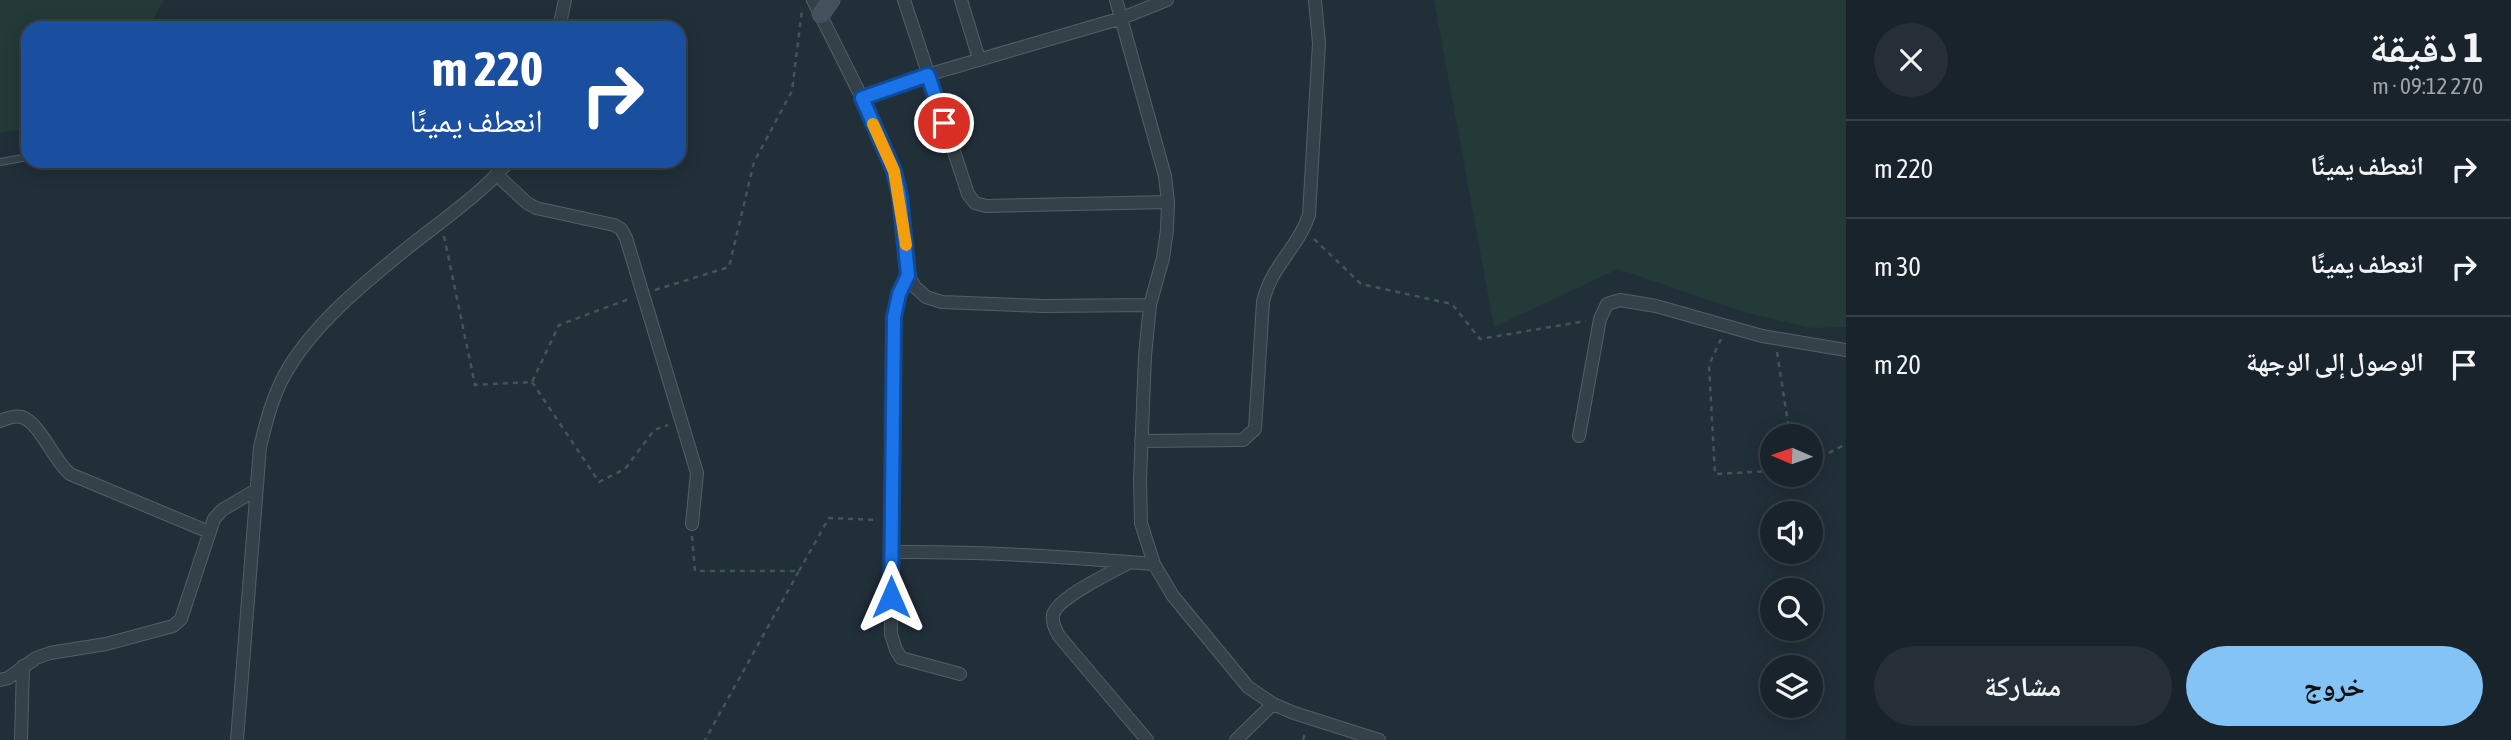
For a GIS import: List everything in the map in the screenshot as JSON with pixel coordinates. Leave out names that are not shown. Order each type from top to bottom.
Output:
[{"type":"street","points":[[560,21],[565,0]]},
{"type":"street","points":[[904,0],[968,194],[975,203],[986,206],[1168,202]]},
{"type":"street","points":[[961,0],[979,59]]},
{"type":"street","points":[[1116,0],[1165,176],[1168,202],[1163,258],[1150,305],[1141,441],[1142,523],[1154,564],[1173,596],[1248,687],[1273,704],[1379,740]]},
{"type":"street","points":[[862,98],[979,59],[1122,18],[1167,0]]},
{"type":"street","points":[[1141,441],[1243,440],[1255,429],[1263,302],[1268,283],[1304,230],[1309,215],[1319,43],[1315,0]]},
{"type":"street","points":[[822,5],[894,171],[900,196],[908,275],[915,287],[926,297],[942,303],[1150,305]]},
{"type":"street","points":[[237,740],[260,447],[268,414],[284,375],[313,336],[352,295],[481,191],[503,168]]},
{"type":"street","points":[[497,175],[536,208],[614,225],[621,229],[626,238],[698,479],[692,524]]},
{"type":"street","points":[[908,275],[899,294],[894,317],[890,619],[896,650],[901,658],[960,674]]},
{"type":"street","points":[[1579,436],[1600,318],[1606,304],[1620,300],[1656,306],[1775,338],[1846,351]]},
{"type":"street","points":[[0,421],[12,416],[24,417],[63,468],[71,474],[209,532]]},
{"type":"street","points":[[0,680],[50,653],[106,644],[173,626],[181,619],[215,519],[222,510],[256,490]]},
{"type":"street","points":[[891,552],[958,552],[1154,564]]},
{"type":"street","points":[[1131,562],[1062,601],[1054,612],[1053,624],[1059,636],[1147,740]]},
{"type":"street","points":[[21,740],[23,666]]},
{"type":"street","points":[[1236,740],[1273,704]]},
{"type":"lane","points":[[0,162],[21,158]]},
{"type":"path","points":[[532,382],[559,325],[642,294],[729,267],[754,162],[792,91],[804,0]]},
{"type":"path","points":[[441,222],[475,385],[532,382]]},
{"type":"path","points":[[1304,230],[1361,285],[1452,304],[1479,339],[1600,318]]},
{"type":"path","points":[[1727,326],[1709,365],[1715,474],[1760,472]]},
{"type":"path","points":[[1775,338],[1788,424]]},
{"type":"path","points":[[532,382],[599,482],[625,469],[654,430],[680,420]]},
{"type":"path","points":[[1824,455],[1846,444]]},
{"type":"path","points":[[705,740],[829,518],[891,520]]},
{"type":"path","points":[[692,524],[695,571],[800,571]]},
{"type":"green space","points":[[0,0],[164,0],[152,21],[21,21],[21,129],[0,133]]},
{"type":"green space","points":[[1434,0],[1846,0],[1846,327],[1812,328],[1747,313],[1618,269],[1494,327]]},
{"type":"slow traffic","points":[[873,124],[894,171],[906,245]]},
{"type":"route","points":[[891,597],[892,353],[894,317],[899,294],[908,275],[900,196],[894,171],[862,98],[928,75],[944,123]]}]
